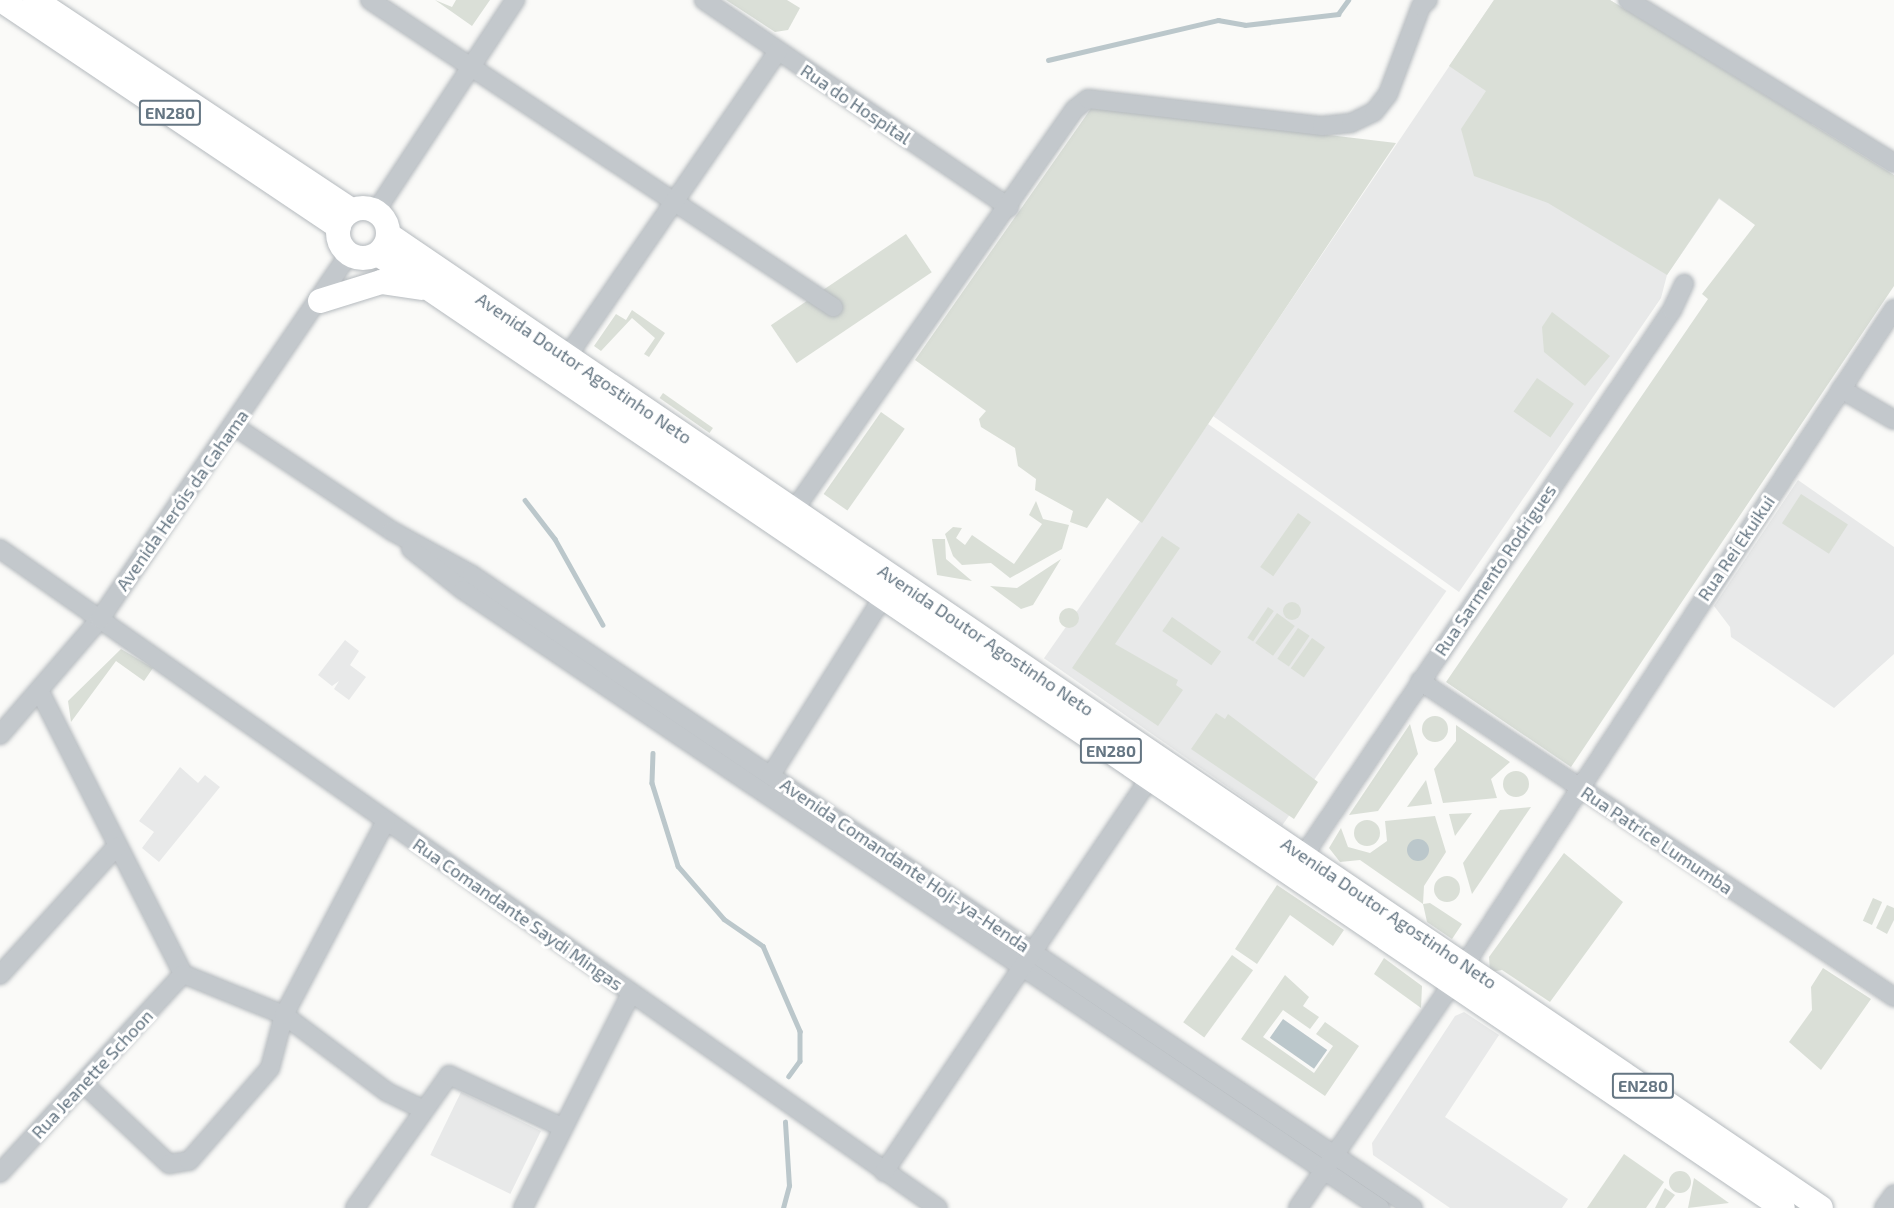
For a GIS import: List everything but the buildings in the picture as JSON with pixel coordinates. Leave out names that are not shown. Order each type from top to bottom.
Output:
[{"type":"main road","name":"EN280","points":[[1,0],[345,219]]},
{"type":"main road","name":"EN280","points":[[35,0],[345,219]]},
{"type":"main road","points":[[376,211],[383,245],[364,259],[349,254],[340,244],[345,219],[376,211]]},
{"type":"main road","name":"Avenida Doutor Agostinho Neto","points":[[383,245],[567,357],[794,510],[1156,768],[1452,984],[1783,1208]]},
{"type":"main road","name":"Avenida Doutor Agostinho Neto","points":[[383,245],[439,296],[883,597],[1156,768],[1304,855],[1821,1208]]},
{"type":"main road","points":[[320,301],[381,282],[405,283],[439,296]]},
{"type":"street","points":[[370,0],[833,306]]},
{"type":"street","points":[[376,211],[515,0]]},
{"type":"street","name":"Rua do Hospital","points":[[704,0],[1009,207]]},
{"type":"street","points":[[794,510],[1009,207],[1075,109],[1088,99],[1322,126],[1351,123],[1374,112],[1388,94],[1421,6],[1428,0]]},
{"type":"street","points":[[1634,2],[1894,163]]},
{"type":"street","points":[[567,357],[778,51]]},
{"type":"street","name":"Avenida Heróis da Cahama","points":[[0,735],[100,619],[320,301],[349,254]]},
{"type":"street","name":"Rua Sarmento Rodrigues","points":[[1304,855],[1672,310],[1684,284]]},
{"type":"street","name":"Rua Rei Ekuikui","points":[[1298,1208],[1466,964],[1577,787],[1894,309]]},
{"type":"street","points":[[1841,388],[1894,420]]},
{"type":"street","name":"Avenida Comandante Hoji-ya-Henda","points":[[234,426],[392,531],[465,570],[1413,1208]]},
{"type":"street","name":"Avenida Comandante Hoji-ya-Henda","points":[[392,531],[463,590],[1380,1208]]},
{"type":"street","name":"Rua Comandante Saydi Mingas","points":[[0,549],[938,1208]]},
{"type":"street","points":[[771,775],[883,597]]},
{"type":"street","name":"Rua Patrice Lumumba","points":[[1420,681],[1894,997]]},
{"type":"street","points":[[39,690],[116,847],[183,974],[284,1015],[387,1092],[424,1110]]},
{"type":"street","points":[[884,1172],[1156,768]]},
{"type":"street","points":[[84,1084],[178,1167],[189,1161],[270,1068],[284,1015],[386,821]]},
{"type":"street","points":[[0,975],[116,847]]},
{"type":"street","name":"Rua Jeanette Schoon","points":[[0,1173],[183,974]]},
{"type":"street","points":[[523,1208],[630,993]]},
{"type":"street","points":[[355,1208],[445,1078],[455,1075],[562,1127]]},
{"type":"street","points":[[1884,1208],[1894,1194]]},
{"type":"shaded area","points":[[435,0],[452,7],[456,0],[490,0],[472,26]]},
{"type":"shaded area","points":[[726,0],[787,0],[800,8],[788,30],[775,32]]},
{"type":"shaded area","points":[[1494,0],[1610,0],[1813,122],[1749,220],[1719,199],[1667,275],[1661,298],[1459,592],[1213,416]]},
{"type":"shaded area","points":[[1494,0],[1610,0],[1894,175],[1894,286],[1571,767],[1446,682],[1708,299],[1702,294],[1755,225],[1719,198],[1667,275],[1548,203],[1474,176],[1461,129],[1486,91],[1449,66]]},
{"type":"shaded area","points":[[1092,107],[1396,143],[1142,523],[1107,498],[1087,528],[1070,522],[1073,511],[1035,490],[1036,479],[1018,466],[1015,448],[981,427],[979,419],[986,411],[915,360]]},
{"type":"shaded area","points":[[906,234],[932,272],[797,363],[771,325]]},
{"type":"shaded area","points":[[632,310],[665,333],[649,357],[644,354],[655,338],[632,318],[601,351],[594,346],[616,314],[626,320]]},
{"type":"shaded area","points":[[1552,312],[1610,356],[1585,386],[1544,352],[1542,327]]},
{"type":"shaded area","points":[[1537,378],[1574,404],[1550,437],[1513,412]]},
{"type":"shaded area","points":[[663,393],[713,428],[710,433],[660,398]]},
{"type":"shaded area","points":[[881,412],[905,429],[847,511],[824,494]]},
{"type":"shaded area","points":[[1208,424],[1446,591],[1282,825],[1044,658]]},
{"type":"shaded area","points":[[1798,480],[1894,547],[1894,654],[1834,708],[1731,637],[1730,627],[1714,606]]},
{"type":"shaded area","points":[[1801,494],[1848,524],[1829,554],[1782,523]]},
{"type":"shaded area","points":[[1036,501],[1043,519],[1069,525],[1062,549],[1010,578],[991,563],[962,565],[953,556],[945,534],[953,527],[962,528],[956,538],[965,545],[972,535],[1014,564],[1042,524],[1029,515]]},
{"type":"shaded area","points":[[1298,513],[1311,522],[1273,576],[1260,567]]},
{"type":"shaded area","points":[[1162,536],[1180,548],[1115,644],[1178,680],[1176,685],[1183,690],[1158,726],[1072,668]]},
{"type":"shaded area","points":[[932,539],[945,539],[946,559],[972,581],[937,575]]},
{"type":"shaded area","points":[[1061,559],[1033,605],[1021,609],[990,586],[1017,588]]},
{"type":"shaded area","points":[[1288,602],[1296,602],[1301,607],[1299,618],[1288,620],[1283,615],[1283,607]]},
{"type":"shaded area","points":[[1268,607],[1274,611],[1253,642],[1247,638]]},
{"type":"shaded area","points":[[1069,608],[1076,611],[1079,618],[1076,625],[1069,628],[1062,625],[1059,618],[1062,611]]},
{"type":"shaded area","points":[[1277,613],[1295,626],[1273,656],[1255,643]]},
{"type":"shaded area","points":[[1172,617],[1221,651],[1211,665],[1162,631]]},
{"type":"shaded area","points":[[1298,628],[1310,636],[1289,667],[1277,659]]},
{"type":"shaded area","points":[[1312,638],[1325,647],[1304,677],[1291,668]]},
{"type":"shaded area","points":[[345,640],[359,651],[350,665],[366,677],[349,700],[334,689],[339,681],[332,686],[318,675]]},
{"type":"shaded area","points":[[121,649],[153,668],[144,681],[116,661],[71,722],[68,701]]},
{"type":"shaded area","points":[[1216,713],[1225,719],[1228,714],[1318,782],[1294,819],[1191,749]]},
{"type":"shaded area","points":[[1435,716],[1444,720],[1448,729],[1444,738],[1435,742],[1426,738],[1422,729],[1426,720]]},
{"type":"shaded area","points":[[1410,724],[1418,754],[1378,811],[1349,815]]},
{"type":"shaded area","points":[[1456,725],[1510,762],[1491,779],[1497,798],[1443,803],[1434,769],[1456,741]]},
{"type":"shaded area","points":[[180,767],[198,783],[205,775],[220,787],[159,862],[142,848],[154,832],[139,821]]},
{"type":"shaded area","points":[[1516,771],[1525,775],[1529,784],[1525,793],[1516,797],[1507,793],[1503,784],[1507,775]]},
{"type":"shaded area","points":[[1426,780],[1432,804],[1407,807]]},
{"type":"shaded area","points":[[1531,807],[1472,894],[1463,863],[1500,810]]},
{"type":"shaded area","points":[[1472,813],[1455,836],[1449,814]]},
{"type":"shaded area","points":[[1435,816],[1446,852],[1424,886],[1423,904],[1360,860],[1340,862],[1329,848],[1341,828],[1348,847],[1370,853],[1387,841],[1385,821]]},
{"type":"shaded area","points":[[1367,820],[1376,824],[1380,833],[1376,842],[1367,846],[1358,842],[1354,833],[1358,824]]},
{"type":"shaded area","points":[[1418,839],[1426,842],[1429,850],[1426,858],[1418,861],[1410,858],[1407,850],[1410,842]]},
{"type":"shaded area","points":[[1564,853],[1623,902],[1550,1002],[1502,970],[1490,972],[1489,957]]},
{"type":"shaded area","points":[[1447,876],[1456,880],[1460,889],[1456,898],[1447,902],[1438,898],[1434,889],[1438,880]]},
{"type":"shaded area","points":[[1277,885],[1344,930],[1333,946],[1290,915],[1257,964],[1235,949]]},
{"type":"shaded area","points":[[1873,898],[1882,902],[1872,925],[1863,921]]},
{"type":"shaded area","points":[[1430,903],[1462,924],[1452,939],[1427,922],[1423,904]]},
{"type":"shaded area","points":[[1887,905],[1894,908],[1894,920],[1887,934],[1876,928]]},
{"type":"shaded area","points":[[1232,955],[1253,970],[1204,1037],[1183,1022]]},
{"type":"shaded area","points":[[1384,958],[1422,986],[1421,1008],[1374,974]]},
{"type":"shaded area","points":[[1823,968],[1871,999],[1821,1070],[1789,1042],[1812,1010],[1811,987]]},
{"type":"shaded area","points":[[1285,975],[1309,997],[1303,1006],[1319,1017],[1310,1029],[1283,1010],[1263,1037],[1314,1073],[1333,1046],[1316,1034],[1325,1022],[1359,1046],[1325,1096],[1241,1039]]},
{"type":"shaded area","points":[[1464,1012],[1499,1035],[1445,1117],[1568,1199],[1562,1208],[1450,1208],[1373,1155],[1372,1143],[1455,1016]]},
{"type":"shaded area","points":[[1283,1019],[1327,1050],[1314,1069],[1270,1038]]},
{"type":"shaded area","points":[[461,1092],[541,1131],[510,1194],[430,1155]]},
{"type":"shaded area","points":[[1624,1154],[1664,1182],[1646,1208],[1587,1208]]},
{"type":"shaded area","points":[[1680,1171],[1690,1178],[1691,1182],[1684,1192],[1680,1193],[1670,1186],[1669,1182],[1676,1172]]},
{"type":"shaded area","points":[[1694,1178],[1729,1203],[1688,1208]]},
{"type":"shaded area","points":[[1665,1188],[1675,1195],[1665,1208],[1655,1208]]},
{"type":"waterway","points":[[1048,60],[1218,20],[1245,25],[1338,14],[1348,0]]},
{"type":"waterway","points":[[525,500],[555,539],[603,625]]},
{"type":"waterway","points":[[653,753],[652,783],[678,866],[724,919],[763,946],[800,1031],[800,1061],[789,1076]]},
{"type":"waterway","points":[[783,1208],[789,1186],[785,1122]]}]
